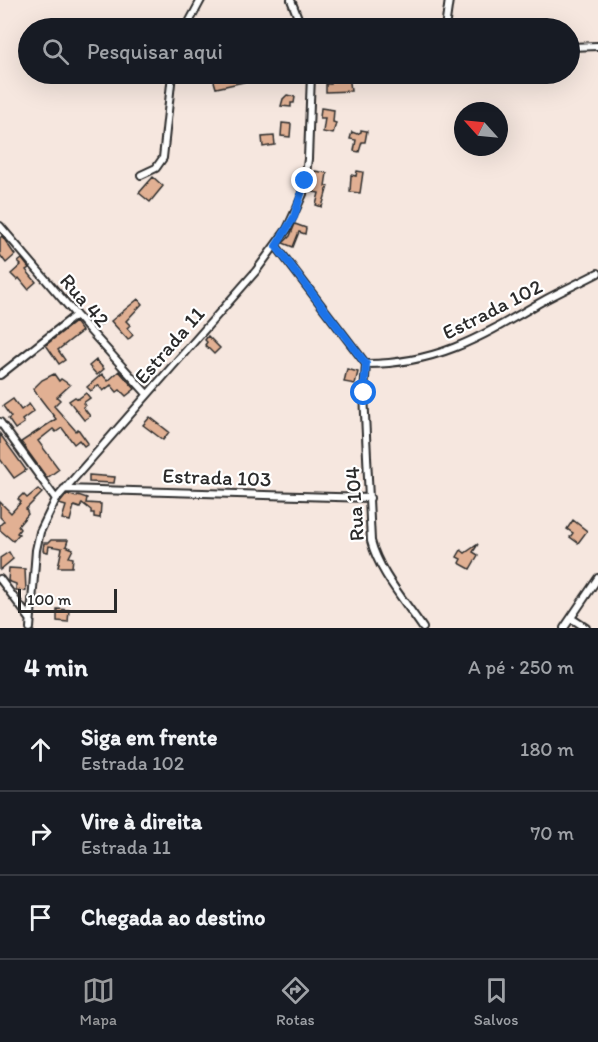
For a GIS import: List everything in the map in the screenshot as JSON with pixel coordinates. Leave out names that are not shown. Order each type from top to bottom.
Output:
[{"type":"street","points":[[191,18],[201,0]]},
{"type":"street","points":[[291,0],[298,18]]},
{"type":"street","points":[[446,18],[449,0]]},
{"type":"street","points":[[580,47],[598,46]]},
{"type":"street","points":[[141,175],[156,168],[163,159],[171,84]]},
{"type":"street","name":"Estrada 11","points":[[30,628],[38,541],[56,499],[276,246],[294,217],[305,181],[310,84]]},
{"type":"street","name":"Rua 42","points":[[0,226],[147,394]]},
{"type":"street","points":[[276,246],[366,364]]},
{"type":"street","name":"Estrada 102","points":[[366,364],[410,362],[437,355],[490,332],[598,273]]},
{"type":"street","points":[[0,375],[76,315]]},
{"type":"street","name":"Rua 104","points":[[366,364],[364,393],[370,498],[369,530],[373,549],[389,578],[423,628]]},
{"type":"street","points":[[0,422],[56,499]]},
{"type":"street","name":"Estrada 103","points":[[64,489],[370,498]]},
{"type":"street","points":[[564,628],[598,578]]},
{"type":"street","points":[[0,579],[30,620]]},
{"type":"street","points":[[571,618],[586,628]]},
{"type":"building","points":[[215,84],[235,84],[216,88]]},
{"type":"building","points":[[326,84],[350,84],[351,91],[326,92]]},
{"type":"building","points":[[287,95],[295,97],[291,107],[281,106]]},
{"type":"building","points":[[321,108],[334,110],[333,122],[336,123],[333,134],[323,132],[325,118],[320,118]]},
{"type":"building","points":[[282,123],[291,124],[290,137],[281,136]]},
{"type":"building","points":[[361,130],[367,131],[365,142],[362,142],[359,152],[354,151],[356,140],[350,139],[352,132],[357,134]]},
{"type":"building","points":[[274,136],[275,145],[263,147],[262,137]]},
{"type":"building","points":[[315,171],[327,173],[325,186],[328,186],[322,207],[316,205],[319,193],[313,192],[317,178],[314,178]]},
{"type":"building","points":[[357,171],[363,172],[360,193],[350,192],[351,175],[356,176]]},
{"type":"building","points":[[153,177],[163,186],[150,202],[139,193]]},
{"type":"building","points":[[295,224],[306,228],[305,234],[299,232],[293,247],[283,243],[290,236]]},
{"type":"building","points":[[2,236],[15,255],[6,263],[0,255]]},
{"type":"building","points":[[22,259],[29,268],[26,270],[36,282],[28,289],[19,278],[17,280],[11,274],[21,265],[18,262]]},
{"type":"building","points":[[138,299],[142,304],[126,321],[130,325],[127,328],[133,335],[128,340],[111,321]]},
{"type":"building","points":[[95,311],[105,321],[97,328],[88,318]]},
{"type":"building","points":[[75,322],[82,331],[58,350],[65,360],[59,364],[46,345]]},
{"type":"building","points":[[208,336],[220,348],[214,354],[205,345]]},
{"type":"building","points":[[96,360],[104,369],[97,375],[89,366]]},
{"type":"building","points":[[347,369],[358,372],[355,384],[344,382]]},
{"type":"building","points":[[119,371],[135,389],[126,396],[120,390],[117,392],[111,385],[103,391],[98,385],[91,391],[87,387],[102,374],[108,381]]},
{"type":"building","points":[[54,374],[59,381],[61,379],[70,385],[57,397],[60,400],[54,406],[76,431],[78,429],[88,443],[84,446],[79,440],[74,444],[62,428],[56,432],[53,429],[38,441],[59,469],[47,478],[21,442],[56,419],[33,389],[42,380]]},
{"type":"building","points":[[86,393],[90,398],[83,403],[85,405],[83,407],[90,416],[84,420],[69,401],[75,397],[78,399]]},
{"type":"building","points":[[13,399],[21,410],[29,404],[34,411],[22,420],[24,423],[15,429],[8,419],[11,417],[3,406]]},
{"type":"building","points":[[150,417],[169,432],[163,440],[143,425]]},
{"type":"building","points":[[0,434],[26,470],[14,478],[0,459]]},
{"type":"building","points":[[89,475],[115,477],[114,483],[89,482]]},
{"type":"building","points":[[38,489],[42,493],[26,509],[28,514],[18,526],[20,529],[17,533],[19,534],[13,541],[0,530],[0,525],[4,521],[0,517],[0,502],[11,513],[21,502],[18,499],[23,494],[27,498]]},
{"type":"building","points":[[67,494],[87,498],[86,503],[101,504],[100,518],[94,517],[94,513],[91,513],[91,510],[82,503],[80,508],[74,506],[70,521],[62,519],[66,506],[59,504]]},
{"type":"building","points":[[573,520],[587,531],[578,543],[570,537],[573,533],[567,529]]},
{"type":"building","points":[[51,540],[68,540],[66,546],[73,549],[69,557],[73,558],[72,567],[58,567],[62,548],[49,546],[48,552],[43,551],[44,543]]},
{"type":"building","points":[[478,544],[473,552],[478,555],[470,569],[459,563],[461,559],[457,557],[461,550],[465,553]]},
{"type":"building","points":[[9,552],[13,559],[0,570],[0,558]]},
{"type":"building","points":[[9,568],[25,569],[26,591],[16,590],[16,584],[8,581]]},
{"type":"building","points":[[57,609],[69,610],[68,622],[57,621]]},
{"type":"route","points":[[305,181],[303,194],[294,217],[276,246],[366,364],[364,393]]}]
